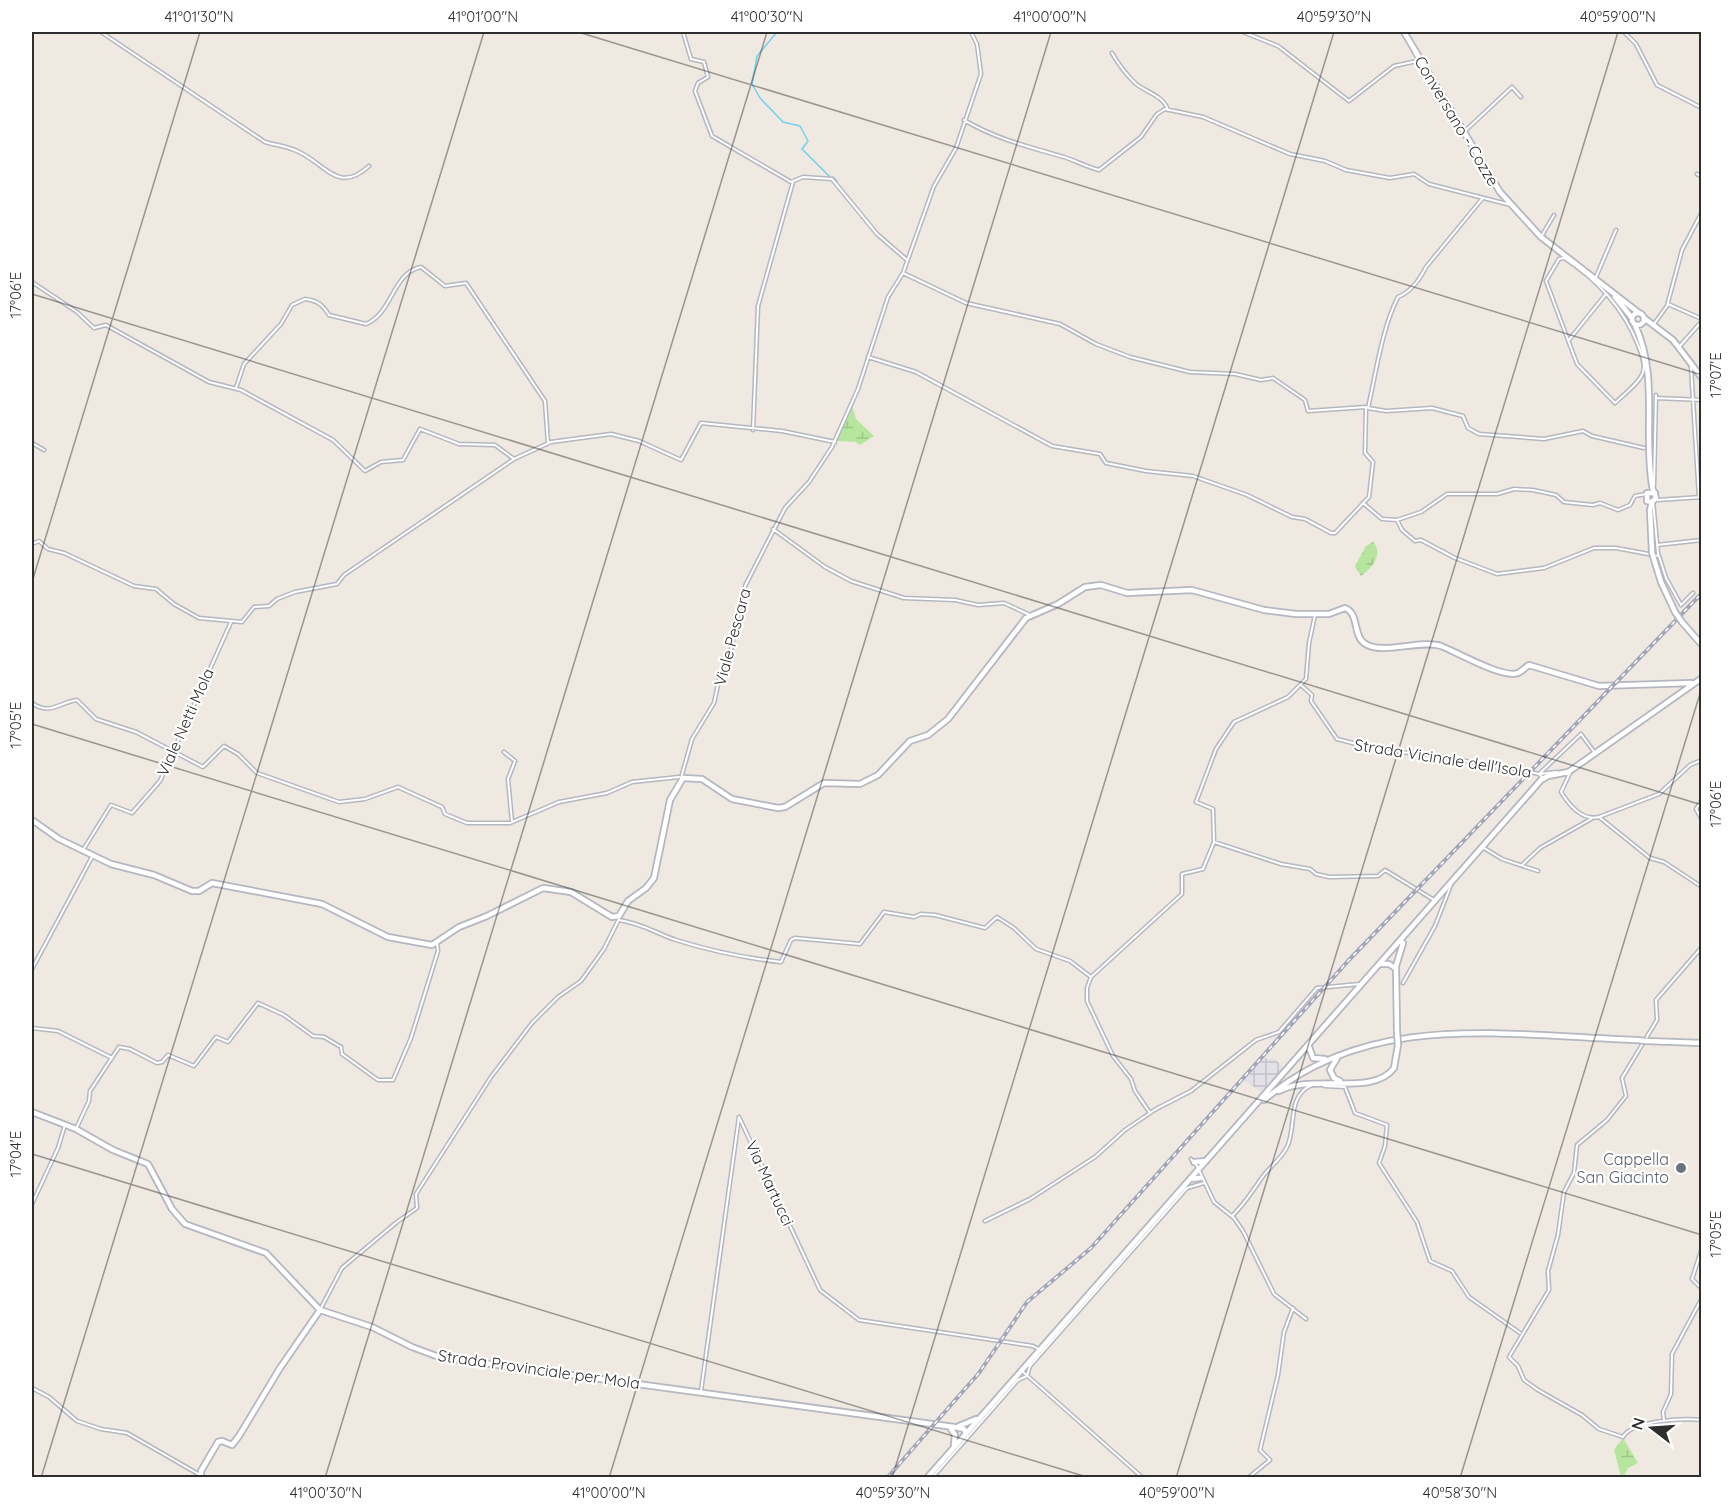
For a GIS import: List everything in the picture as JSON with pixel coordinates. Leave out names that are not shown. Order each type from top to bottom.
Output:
[{"type":"street","points":[[101,32],[265,141],[295,150],[333,176],[352,177],[369,166]]},
{"type":"street","points":[[683,32],[691,58],[702,61],[709,73],[708,77],[698,83],[695,92],[710,134],[793,182]]},
{"type":"street","name":"Viale Pescara","points":[[681,777],[694,734],[714,704],[720,675],[730,654],[742,593],[772,529],[835,442],[858,389],[888,297],[903,273],[932,190],[956,148],[981,74],[977,44],[971,32]]},
{"type":"street","points":[[1243,32],[1278,46],[1349,101],[1394,66],[1418,61]]},
{"type":"street","name":"Conversano - Cozze","points":[[1404,32],[1465,131],[1493,182],[1541,237],[1595,279]]},
{"type":"street","points":[[1624,32],[1636,44],[1657,85],[1701,108]]},
{"type":"street","points":[[1412,46],[1428,77],[1435,81]]},
{"type":"street","points":[[1112,53],[1119,66],[1138,85],[1166,104],[1168,110]]},
{"type":"street","points":[[1465,131],[1513,86],[1521,97]]},
{"type":"street","points":[[964,120],[991,135],[1023,147],[1099,170],[1141,137],[1157,114],[1168,110],[1203,117],[1290,154],[1325,161],[1342,169],[1390,178],[1410,173],[1429,184],[1512,205]]},
{"type":"street","points":[[1697,174],[1701,177]]},
{"type":"street","points":[[753,430],[758,306],[793,182],[803,177],[832,179],[877,234],[907,260]]},
{"type":"street","points":[[868,357],[915,372],[1052,446],[1100,454],[1104,462],[1114,465],[1193,476],[1246,495],[1292,517],[1305,519],[1335,533],[1370,496],[1373,462],[1365,453],[1364,427],[1381,356],[1382,338],[1398,297],[1406,294],[1422,276],[1426,267],[1482,199]]},
{"type":"street","points":[[1639,313],[1639,326],[1644,370],[1642,376],[1615,403],[1580,367],[1546,281],[1559,260],[1565,259],[1606,294],[1624,317],[1639,326],[1652,323],[1668,304],[1682,250],[1701,212]]},
{"type":"street","points":[[1541,237],[1554,215]]},
{"type":"street","points":[[1595,279],[1616,230]]},
{"type":"street","points":[[236,388],[244,364],[264,344],[295,303],[304,298],[323,304],[329,315],[366,324],[384,311],[397,285],[421,267],[446,286],[466,283],[545,401],[548,443]]},
{"type":"street","points":[[903,273],[966,303],[1060,324],[1096,344],[1130,357],[1190,372],[1235,374],[1261,380],[1273,378],[1305,400],[1308,411],[1368,408],[1386,411],[1439,410],[1463,416],[1468,428],[1476,434],[1555,439],[1583,431],[1590,436],[1644,448],[1651,458]]},
{"type":"street","points":[[1595,279],[1628,312],[1624,317]]},
{"type":"street","points":[[1595,279],[1639,313]]},
{"type":"street","points":[[32,282],[77,312],[94,328],[106,325],[209,382],[236,388],[333,440],[365,471],[381,462],[404,460],[421,429],[461,444],[495,445],[514,459]]},
{"type":"street","points":[[1569,340],[1606,294]]},
{"type":"street","points":[[1614,296],[1639,326],[1650,380],[1651,474],[1648,498],[1661,582],[1675,612],[1701,645]]},
{"type":"street","points":[[1668,304],[1701,320],[1679,347]]},
{"type":"street","points":[[1632,318],[1639,313]]},
{"type":"street","points":[[1652,323],[1679,347],[1701,378]]},
{"type":"street","points":[[1363,503],[1382,519],[1397,520],[1421,512],[1434,501],[1453,494],[1497,494],[1514,489],[1556,495],[1564,502],[1600,503],[1618,510],[1630,505],[1634,497],[1700,497],[1691,364]]},
{"type":"street","points":[[1655,493],[1656,396],[1701,400]]},
{"type":"street","points":[[32,544],[39,541],[48,549],[64,553],[134,586],[156,589],[174,604],[199,618],[245,622],[254,607],[271,605],[285,596],[337,584],[344,576],[514,459],[548,443],[585,435],[611,434],[639,441],[681,460],[700,424],[782,431],[835,442]]},
{"type":"street","points":[[1644,448],[1651,435]]},
{"type":"street","points":[[32,443],[44,450]]},
{"type":"street","points":[[1697,464],[1701,463]]},
{"type":"street","points":[[1651,474],[1655,493],[1664,498]]},
{"type":"street","points":[[1648,498],[1655,493]]},
{"type":"street","points":[[1648,498],[1655,493]]},
{"type":"street","points":[[1648,498],[1657,545],[1655,555],[1681,605],[1693,593]]},
{"type":"street","points":[[1397,520],[1402,530],[1415,542],[1422,540],[1455,558],[1495,574],[1544,568],[1594,548],[1616,548],[1655,555]]},
{"type":"street","points":[[772,529],[825,567],[851,580],[904,598],[953,600],[978,605],[1004,603],[1030,615]]},
{"type":"street","points":[[1657,545],[1701,540]]},
{"type":"street","points":[[32,703],[36,706],[57,709],[77,700],[96,719],[136,732],[205,767],[224,746],[238,754],[257,772],[339,802],[365,800],[398,787],[442,807],[445,814],[463,822],[512,822],[559,802],[607,793],[632,782],[681,777],[702,779],[732,799],[778,808],[785,807],[824,783],[863,783],[884,770],[896,753],[910,741],[928,735],[948,719],[1030,615],[1058,604],[1079,589],[1097,585],[1127,593],[1192,590],[1264,610],[1315,615],[1349,610],[1358,635],[1369,645],[1379,648],[1441,646],[1505,673],[1518,673],[1529,665],[1599,686],[1691,683]]},
{"type":"street","points":[[1149,1113],[1135,1091],[1131,1079],[1113,1056],[1087,1001],[1087,988],[1091,977],[1182,894],[1182,874],[1203,869],[1214,843],[1213,809],[1196,802],[1219,742],[1236,721],[1288,697],[1302,684],[1308,675],[1309,643],[1315,615]]},
{"type":"street","name":"Viale Netti Mola","points":[[83,850],[111,805],[132,813],[146,800],[160,780],[231,622]]},
{"type":"street","points":[[1194,1165],[1205,1162],[1249,1114],[1546,777],[1568,771],[1701,678]]},
{"type":"street","name":"Strada Vicinale dell'Isola","points":[[1302,684],[1312,695],[1311,700],[1337,739],[1388,752],[1446,757],[1546,777]]},
{"type":"street","points":[[1539,774],[1581,734],[1595,753]]},
{"type":"street","points":[[504,752],[515,761],[508,779],[512,822]]},
{"type":"street","points":[[1522,865],[1540,848],[1592,819],[1659,794],[1690,765],[1701,760]]},
{"type":"street","points":[[1539,774],[1568,771]]},
{"type":"street","points":[[1568,771],[1561,790],[1562,794],[1578,812],[1592,819]]},
{"type":"street","points":[[32,1388],[49,1397],[77,1421],[101,1429],[127,1433],[201,1477],[218,1442],[222,1441],[232,1445],[239,1436],[280,1368],[320,1310],[342,1268],[417,1208],[416,1194],[491,1077],[532,1023],[558,997],[581,981],[604,950],[628,901],[651,884],[670,800],[681,777]]},
{"type":"street","points":[[1701,800],[1696,809],[1701,820]]},
{"type":"street","points":[[1599,817],[1650,858],[1664,862],[1701,887]]},
{"type":"street","points":[[32,820],[59,839],[111,864],[159,876],[189,891],[197,891],[212,883],[319,903],[388,937],[416,944],[437,943],[459,927],[487,916],[542,888],[571,892],[612,917],[622,913]]},
{"type":"street","points":[[1214,843],[1281,864],[1310,869],[1316,874],[1329,877],[1378,876],[1386,870],[1437,902]]},
{"type":"street","points":[[1484,848],[1502,859],[1538,871]]},
{"type":"street","points":[[32,969],[93,855]]},
{"type":"street","points":[[1402,983],[1435,926],[1451,885]]},
{"type":"street","points":[[619,920],[639,924],[670,938],[731,957],[781,962],[791,940],[795,938],[860,944],[884,912],[914,917],[921,914],[935,915],[985,928],[997,917],[1014,928],[1036,949],[1072,962],[1091,977]]},
{"type":"street","points":[[1396,981],[1397,960],[1405,938]]},
{"type":"street","points":[[76,1129],[89,1101],[90,1091],[119,1047],[157,1063],[162,1062],[168,1056],[194,1066],[216,1037],[228,1041],[258,1003],[284,1015],[314,1036],[324,1037],[341,1047],[342,1054],[378,1080],[393,1080],[421,1010],[439,948],[437,943]]},
{"type":"street","points":[[1701,947],[1656,1000],[1657,1020],[1622,1078],[1626,1096],[1607,1120],[1577,1145],[1574,1173],[1564,1191],[1558,1235],[1548,1271],[1549,1290],[1521,1333],[1509,1357],[1518,1366],[1524,1380],[1582,1415],[1599,1430],[1623,1437],[1628,1430],[1664,1420],[1701,1420]]},
{"type":"street","points":[[1393,951],[1397,960]]},
{"type":"street","points":[[1232,1216],[1252,1195],[1265,1173],[1287,1148],[1294,1108],[1301,1094],[1313,1085],[1372,1082],[1386,1076],[1395,1065],[1398,1045],[1393,951]]},
{"type":"street","points":[[1382,964],[1389,964],[1395,968]]},
{"type":"street","points":[[985,1221],[1030,1199],[1083,1165],[1149,1113],[1191,1091],[1256,1040],[1279,1032],[1317,988],[1363,985]]},
{"type":"street","points":[[32,1028],[58,1031],[112,1058]]},
{"type":"street","points":[[1311,1044],[1310,1054],[1317,1060],[1395,1039],[1436,1034],[1701,1043]]},
{"type":"street","points":[[1339,1055],[1330,1070],[1334,1078],[1345,1085],[1354,1112],[1387,1126],[1379,1163],[1419,1226],[1430,1261],[1452,1271],[1469,1297],[1521,1333]]},
{"type":"street","points":[[1249,1114],[1299,1075],[1339,1055]]},
{"type":"street","points":[[1267,1098],[1301,1083],[1345,1085]]},
{"type":"street","name":"Strada Provinciale per Mola","points":[[32,1112],[76,1129],[112,1150],[148,1164],[181,1221],[197,1230],[266,1253],[320,1310],[368,1325],[412,1347],[439,1356],[951,1428]]},
{"type":"street","name":"Via Martucci","points":[[700,1392],[739,1117],[820,1290],[859,1320],[1033,1346],[1040,1350]]},
{"type":"street","points":[[32,1204],[58,1148],[64,1125]]},
{"type":"street","points":[[1202,1180],[1205,1162]]},
{"type":"street","points":[[1194,1165],[1214,1202],[1232,1216],[1243,1231],[1273,1292],[1306,1319]]},
{"type":"street","points":[[930,1478],[1189,1180],[1194,1165]]},
{"type":"street","points":[[1189,1180],[1202,1180]]},
{"type":"street","points":[[930,1478],[1018,1380],[1027,1376],[1030,1366],[1187,1188],[1202,1180]]},
{"type":"street","points":[[1701,1248],[1692,1276],[1693,1281],[1701,1289]]},
{"type":"street","points":[[1664,1420],[1664,1412],[1671,1394],[1670,1359],[1701,1298]]},
{"type":"street","points":[[1248,1478],[1270,1460],[1260,1450],[1278,1375],[1284,1332],[1293,1308]]},
{"type":"street","points":[[1022,1371],[1143,1478]]},
{"type":"street","points":[[951,1428],[968,1424],[986,1412]]},
{"type":"street","points":[[951,1428],[963,1429],[966,1434]]},
{"type":"street","points":[[949,1454],[956,1440],[951,1428]]},
{"type":"shaded area","points":[[1264,1057],[1269,1060],[1273,1057],[1283,1067],[1280,1070],[1284,1072],[1264,1094],[1244,1080]]},
{"type":"green space","points":[[852,405],[856,419],[874,436],[860,445],[856,442],[838,441],[837,438]]},
{"type":"green space","points":[[1373,542],[1377,556],[1373,565],[1361,576],[1355,566],[1366,546]]},
{"type":"green space","points":[[1623,1438],[1638,1463],[1628,1468],[1621,1476],[1614,1450]]},
{"type":"waterway","points":[[777,32],[757,56],[752,84],[760,98],[783,122],[800,126],[808,141],[802,149],[831,178]]},
{"type":"waterway","points":[[833,177],[837,181]]},
{"type":"railway","points":[[887,1478],[979,1373],[1027,1302],[1091,1248],[1348,961],[1702,593]]},
{"type":"place","name":"Cappella San Giacinto","points":[[1681,1168]]}]
